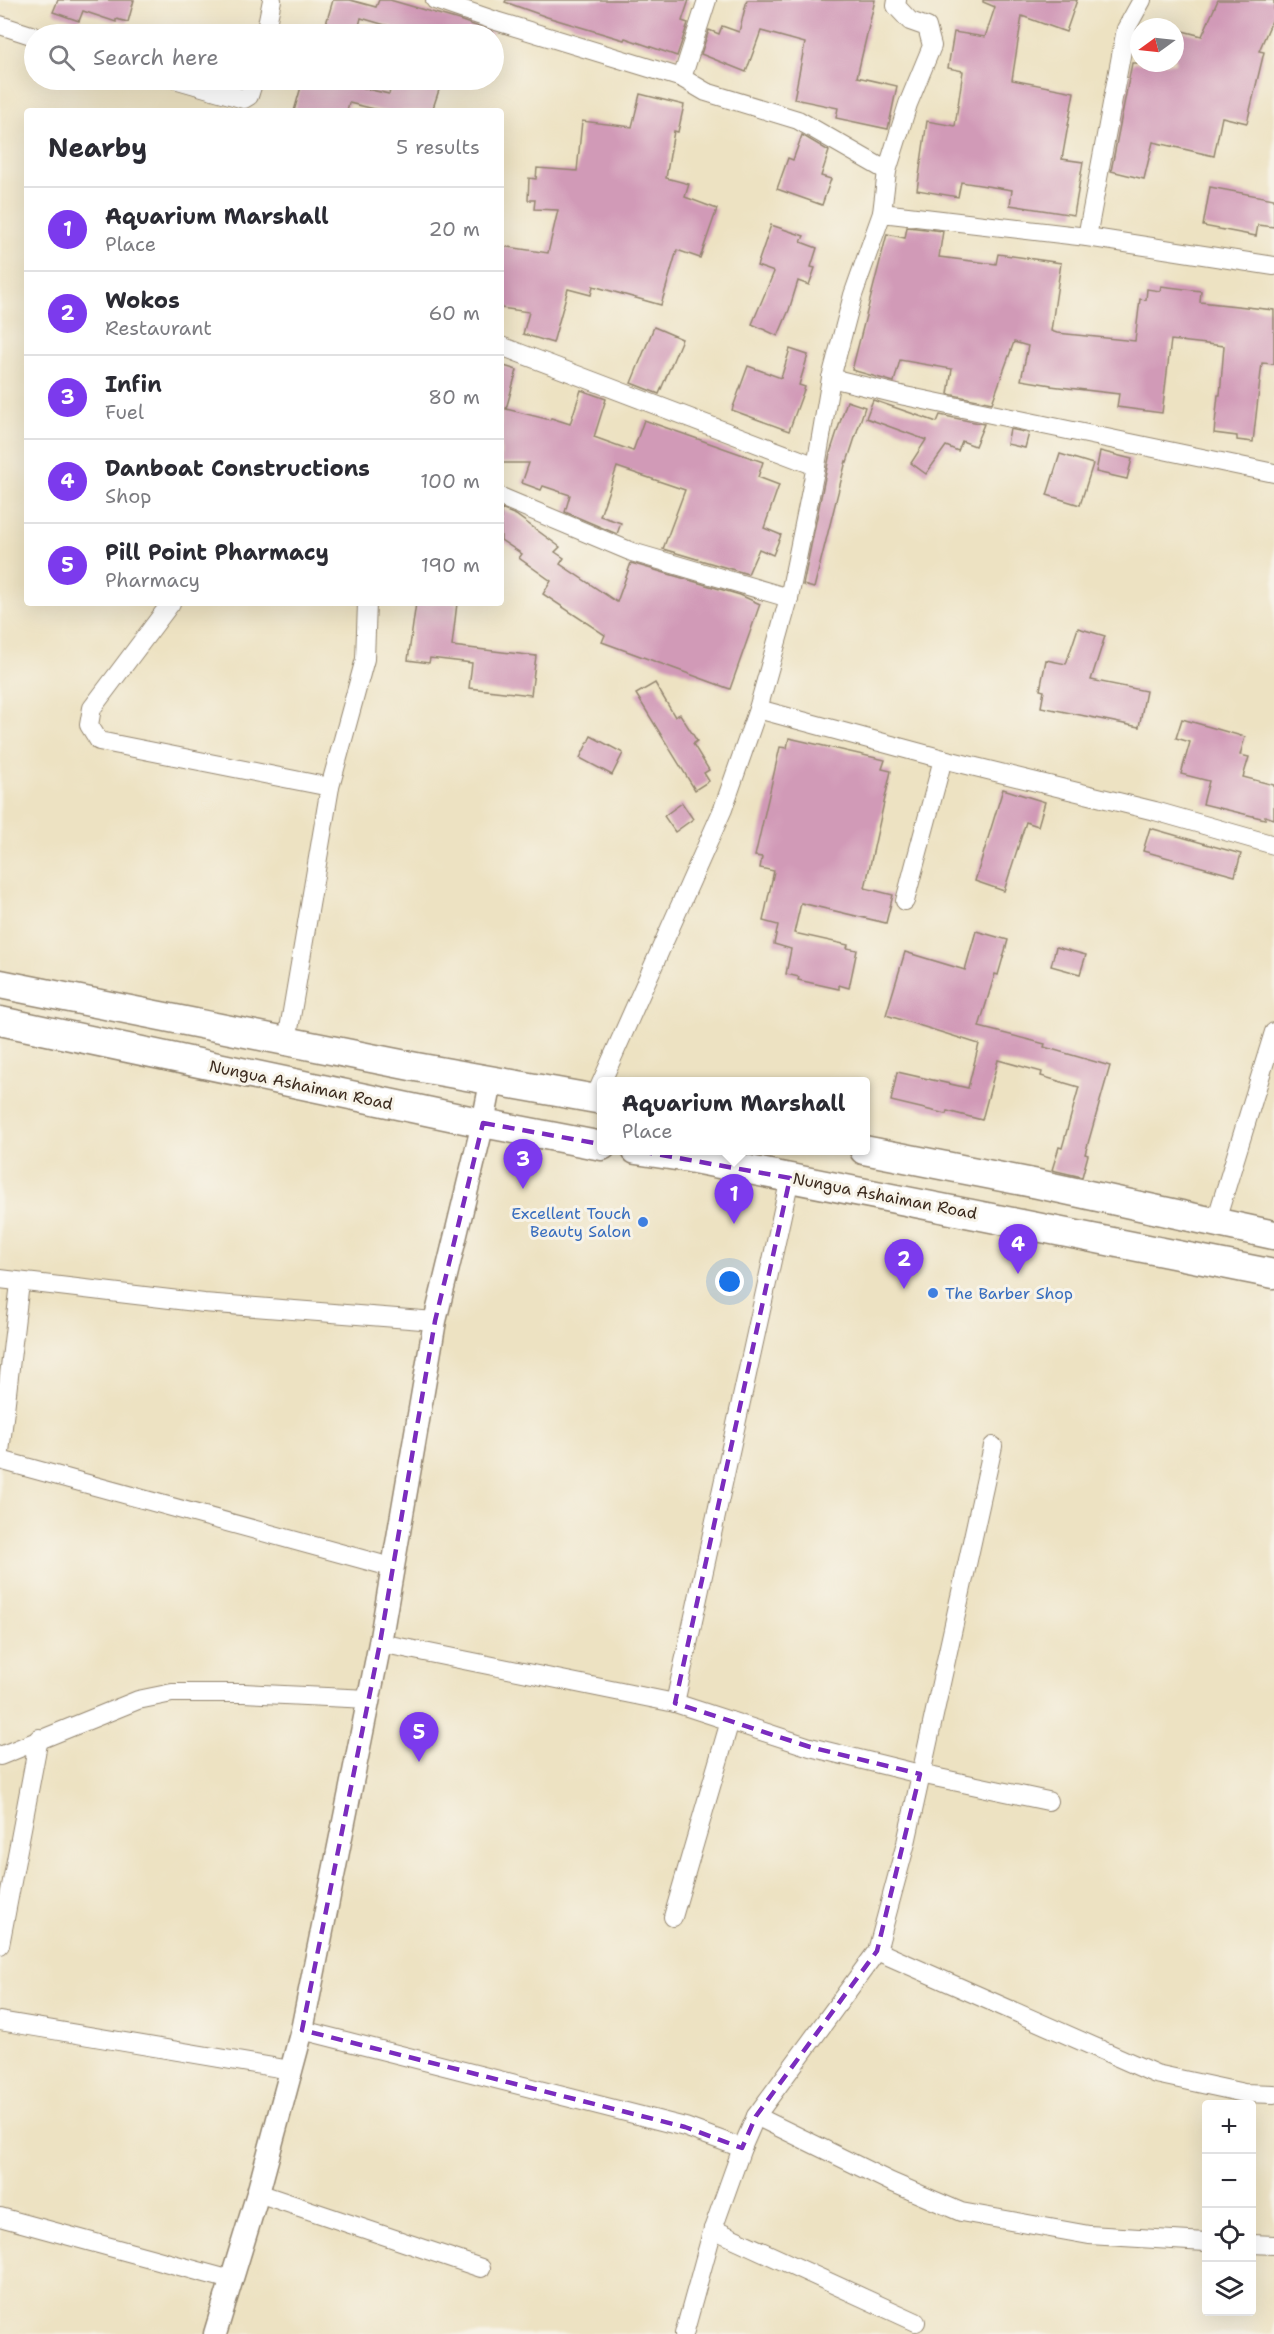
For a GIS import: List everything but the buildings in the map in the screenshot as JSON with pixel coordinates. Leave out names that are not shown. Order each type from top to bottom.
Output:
[{"type":"main road","points":[[0,984],[491,1082],[597,1100]]},
{"type":"main road","name":"Nungua Ashaiman Road","points":[[0,1021],[483,1124],[597,1145]]},
{"type":"main road","points":[[870,1151],[1038,1184],[1274,1235]]},
{"type":"main road","name":"Nungua Ashaiman Road","points":[[669,1155],[966,1211],[1274,1274]]},
{"type":"street","points":[[267,24],[272,0]]},
{"type":"street","points":[[435,0],[682,78],[706,92],[798,120],[887,171]]},
{"type":"street","points":[[682,78],[707,0]]},
{"type":"street","points":[[608,1077],[723,809],[759,709],[789,598],[831,378],[853,296],[882,213],[887,171],[909,104],[932,46],[927,27],[910,21],[897,6],[897,0]]},
{"type":"street","points":[[1086,237],[1126,29],[1142,0]]},
{"type":"street","points":[[0,25],[24,33]]},
{"type":"street","points":[[213,90],[244,99],[249,96],[251,90]]},
{"type":"street","points":[[882,213],[1086,237],[1274,266]]},
{"type":"street","points":[[504,347],[816,466]]},
{"type":"street","points":[[831,378],[905,396],[1274,472]]},
{"type":"street","points":[[504,498],[632,552],[789,598]]},
{"type":"street","points":[[169,606],[92,708],[89,725],[99,741],[330,788]]},
{"type":"street","points":[[287,1041],[330,788],[365,659],[367,606]]},
{"type":"street","points":[[759,709],[943,759],[1155,811],[1274,845]]},
{"type":"street","points":[[905,901],[943,759]]},
{"type":"street","points":[[1215,1224],[1274,1032]]},
{"type":"street","points":[[215,2334],[258,2193],[302,2030],[380,1643],[435,1321],[491,1082]]},
{"type":"street","points":[[675,1703],[790,1178]]},
{"type":"street","points":[[0,1279],[215,1304],[435,1321]]},
{"type":"street","points":[[0,1452],[20,1283]]},
{"type":"street","points":[[684,2334],[713,2229],[756,2116],[877,1951],[906,1843],[993,1446]]},
{"type":"street","points":[[0,1460],[392,1567]]},
{"type":"street","points":[[380,1643],[675,1703],[810,1747],[920,1774],[1048,1801]]},
{"type":"street","points":[[0,1756],[39,1738],[138,1700],[172,1693],[244,1693],[369,1699]]},
{"type":"street","points":[[673,1917],[730,1721]]},
{"type":"street","points":[[0,1945],[39,1738]]},
{"type":"street","points":[[877,1951],[1156,2074],[1244,2093],[1274,2094]]},
{"type":"street","points":[[0,2021],[291,2070]]},
{"type":"street","points":[[302,2030],[685,2127],[742,2148]]},
{"type":"street","points":[[756,2116],[891,2182],[961,2212],[1089,2235],[1202,2242]]},
{"type":"street","points":[[258,2193],[481,2268]]},
{"type":"street","points":[[0,2217],[231,2280]]},
{"type":"street","points":[[713,2229],[916,2322]]},
{"type":"street","points":[[1256,2244],[1274,2245]]},
{"type":"highlighted area","points":[[483,1123],[790,1178],[675,1703],[810,1747],[920,1774],[877,1951],[756,2116],[742,2148],[685,2127],[302,2030],[380,1643],[435,1321]]},
{"type":"place","name":"Infin","points":[[523,1189]]},
{"type":"place","name":"Excellent Touch Beauty Salon","points":[[643,1222]]},
{"type":"place","name":"Aquarium Marshall","points":[[734,1224]]},
{"type":"place","name":"Danboat Constructions","points":[[1018,1274]]},
{"type":"place","name":"Wokos","points":[[904,1289]]},
{"type":"place","name":"The Barber Shop","points":[[933,1293]]},
{"type":"place","name":"Pill Point Pharmacy","points":[[419,1762]]}]
